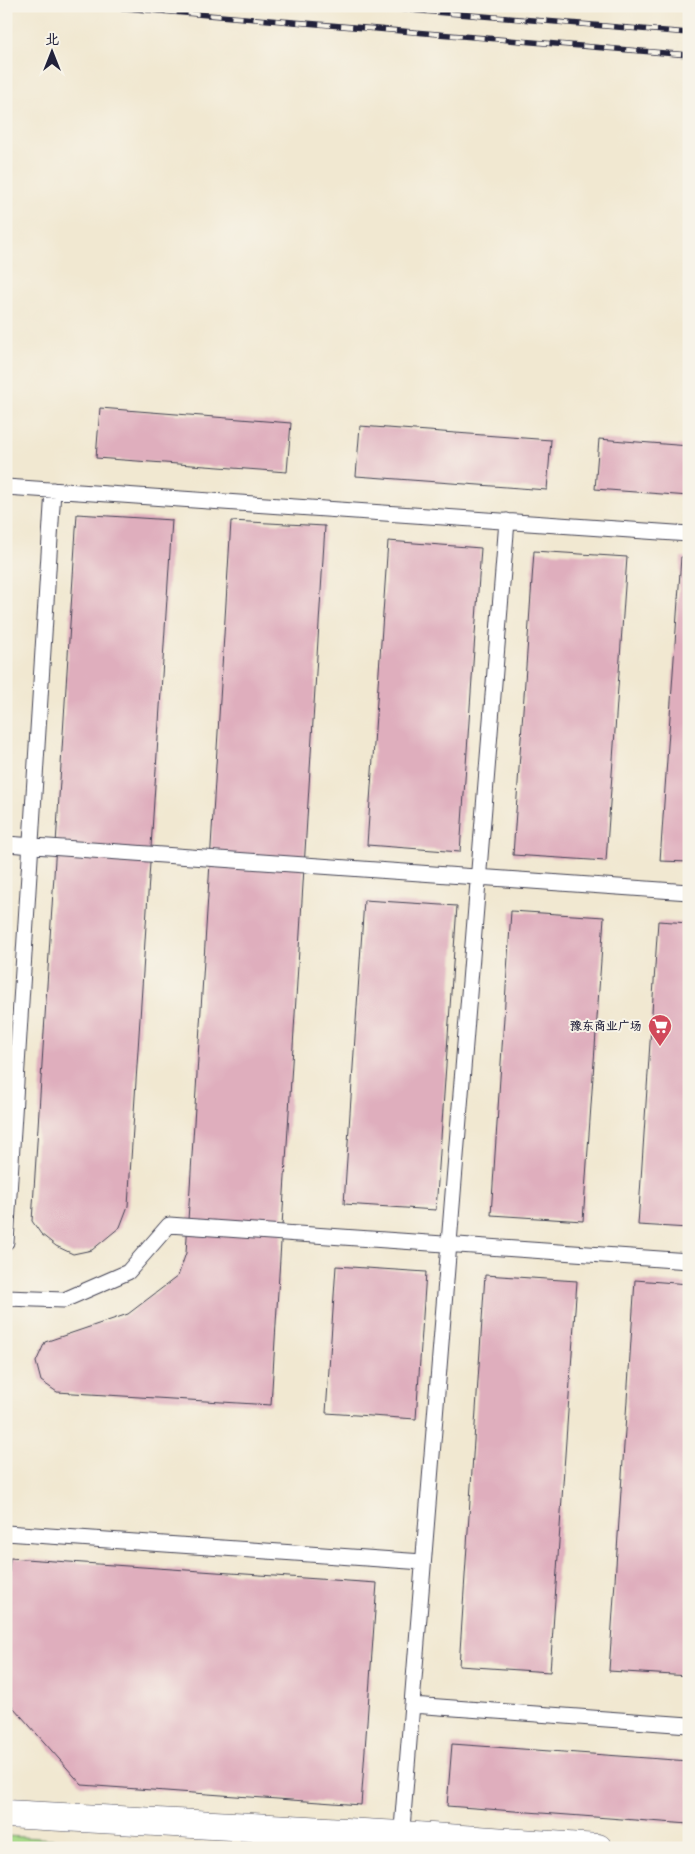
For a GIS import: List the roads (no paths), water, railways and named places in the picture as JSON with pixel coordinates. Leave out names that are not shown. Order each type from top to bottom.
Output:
[{"type":"main road","points":[[6,1814],[401,1841],[598,1848]]},
{"type":"lane","points":[[6,487],[689,534]]},
{"type":"lane","points":[[6,1242],[53,490]]},
{"type":"lane","points":[[401,1841],[507,521]]},
{"type":"lane","points":[[6,844],[689,892]]},
{"type":"lane","points":[[6,1298],[64,1300],[128,1272],[169,1224],[689,1261]]},
{"type":"lane","points":[[6,1533],[423,1562]]},
{"type":"lane","points":[[412,1705],[689,1725]]},
{"type":"railway","points":[[100,6],[689,55]]},
{"type":"railway","points":[[361,6],[689,33]]},
{"type":"place","name":"豫东商业广场","points":[[660,1047]]}]
